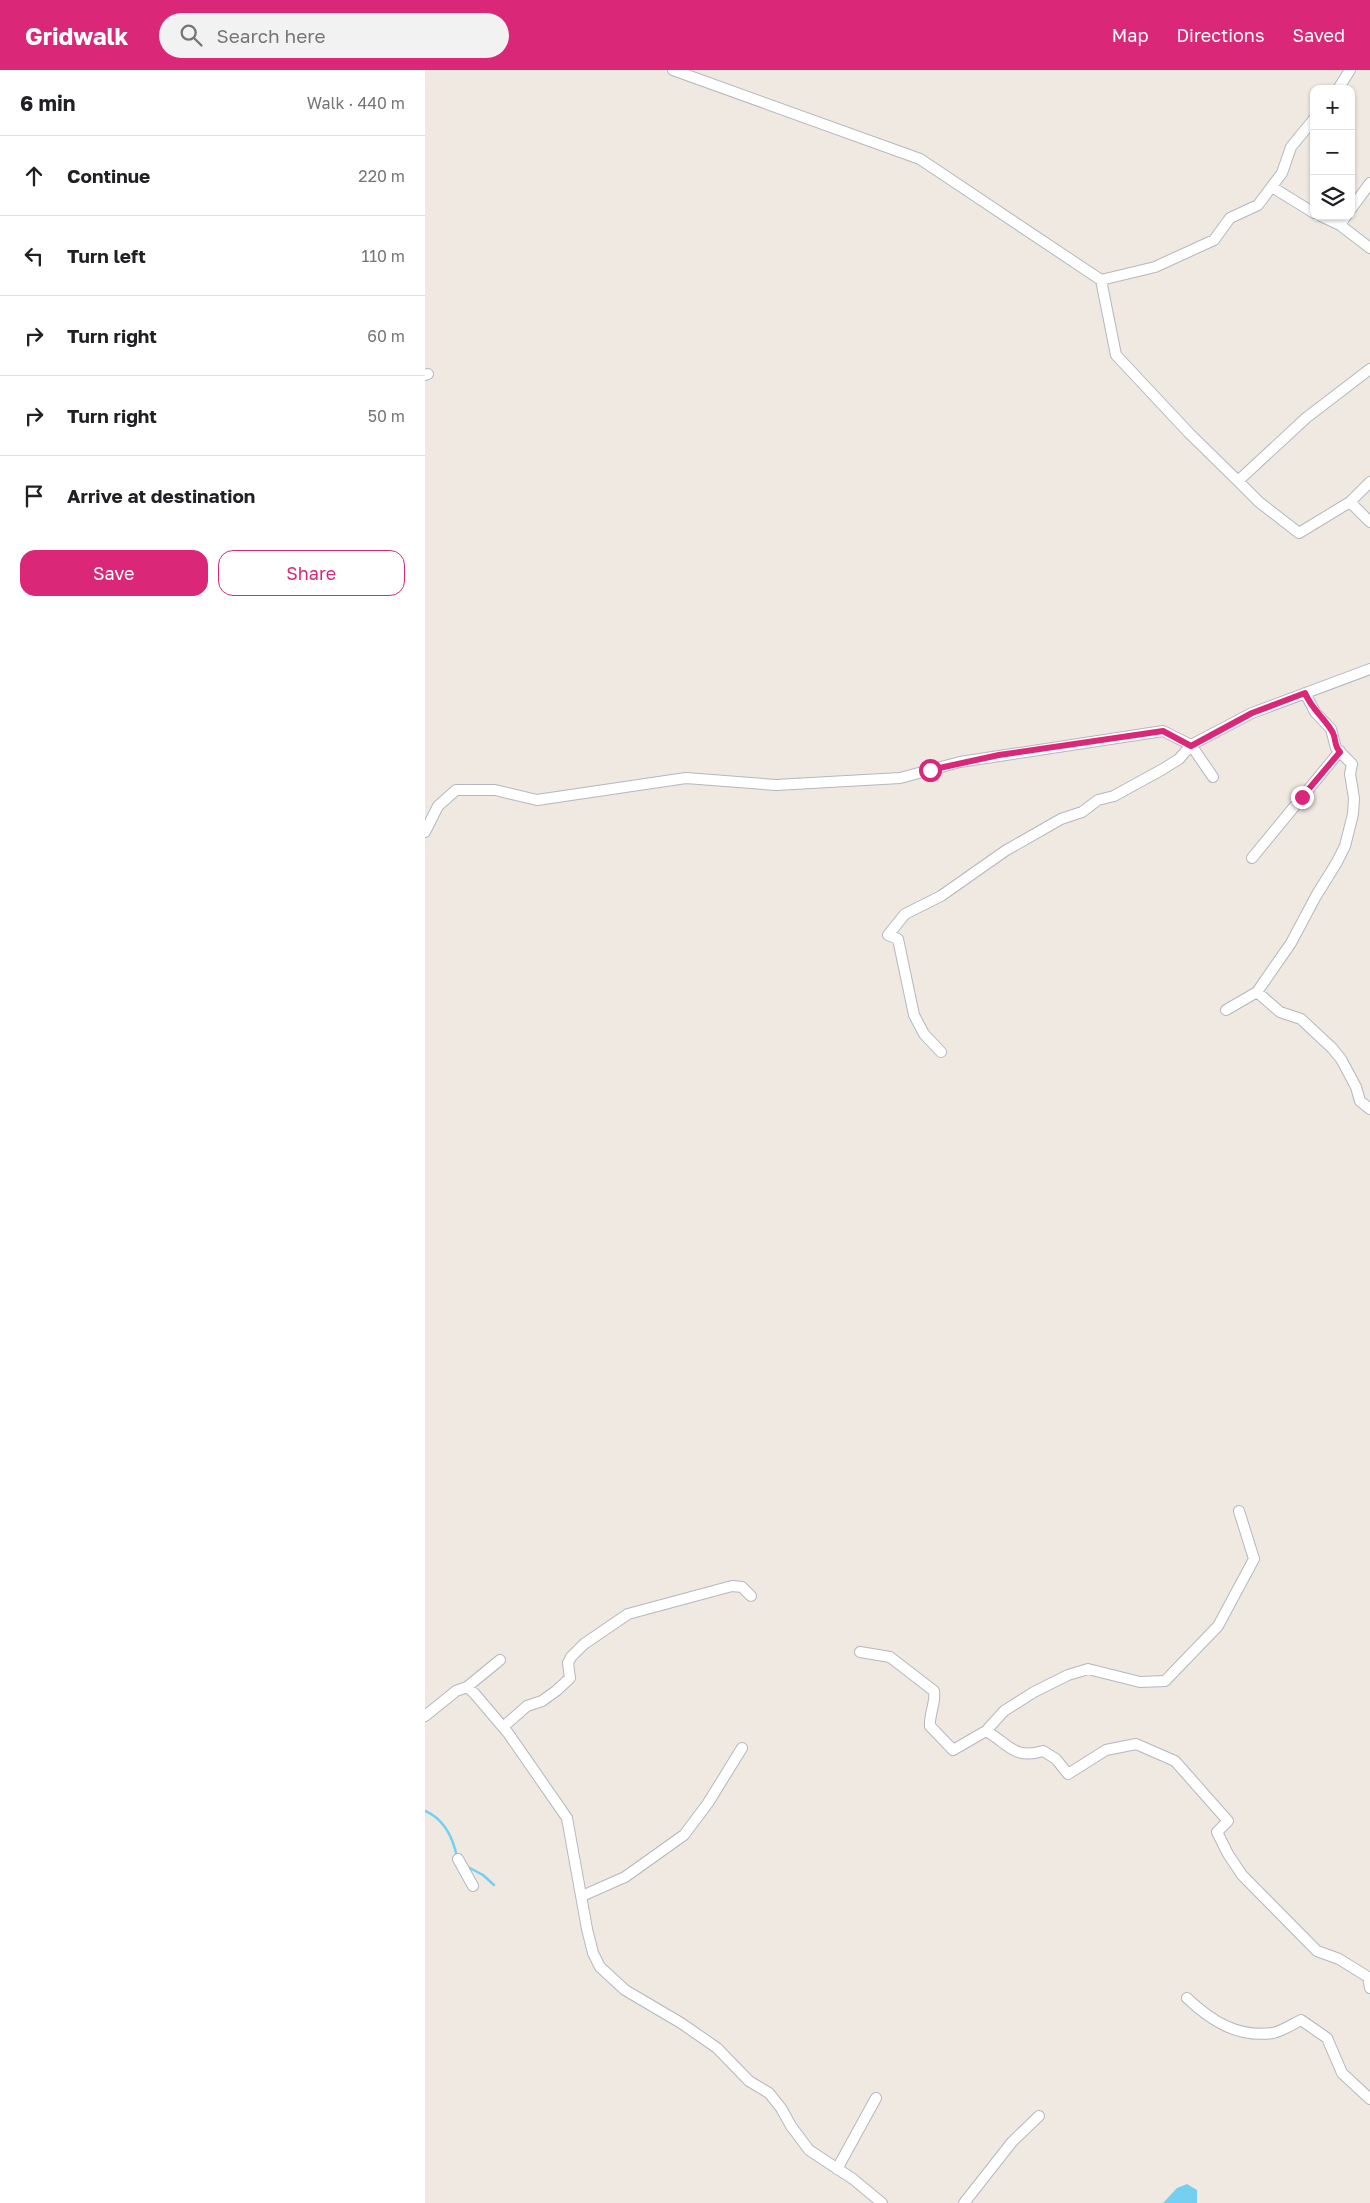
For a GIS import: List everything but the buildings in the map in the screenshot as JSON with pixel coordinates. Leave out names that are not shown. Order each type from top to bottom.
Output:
[{"type":"street","points":[[673,70],[920,159],[1101,280],[1116,355],[1189,434],[1259,502],[1299,532],[1350,502],[1370,482]]},
{"type":"street","points":[[1341,85],[1350,70]]},
{"type":"street","points":[[1101,280],[1155,267],[1214,240],[1230,218],[1258,205],[1282,173],[1291,147],[1310,124]]},
{"type":"street","points":[[1355,204],[1370,183]]},
{"type":"street","points":[[1272,187],[1310,211]]},
{"type":"street","points":[[1343,220],[1370,248]]},
{"type":"street","points":[[1238,481],[1306,418],[1370,369]]},
{"type":"street","points":[[1350,502],[1370,522]]},
{"type":"street","points":[[941,1052],[924,1034],[914,1015],[898,939],[888,935],[905,914],[941,896],[1005,851],[1061,819],[1082,812],[1098,800],[1114,796],[1163,769],[1179,760],[1191,746],[1252,713],[1370,669]]},
{"type":"street","points":[[1226,1010],[1257,992],[1291,943],[1345,846],[1353,814],[1355,798],[1350,774],[1352,764],[1336,748],[1331,729],[1315,712],[1305,693]]},
{"type":"street","points":[[425,832],[438,806],[455,790],[495,790],[537,800],[686,778],[775,785],[900,778],[960,762],[1163,731],[1191,746],[1213,777]]},
{"type":"street","points":[[1252,858],[1340,752]]},
{"type":"street","points":[[1257,992],[1280,1012],[1301,1019],[1331,1048],[1341,1059],[1356,1087],[1359,1101],[1370,1109]]},
{"type":"street","points":[[860,1652],[890,1657],[934,1691],[935,1697],[929,1715],[930,1726],[953,1750],[986,1731],[1004,1711],[1034,1692],[1068,1675],[1088,1669],[1140,1682],[1165,1681],[1219,1626],[1254,1559],[1239,1510]]},
{"type":"street","points":[[503,1727],[527,1706],[542,1701],[556,1691],[570,1678],[568,1663],[571,1657],[584,1644],[628,1614],[732,1586],[742,1587],[751,1596]]},
{"type":"street","points":[[425,1716],[456,1691],[467,1687],[500,1660]]},
{"type":"street","points":[[467,1687],[503,1727],[567,1818],[593,1953],[600,1967],[625,1990],[681,2023],[717,2048],[749,2081],[769,2093],[809,2150],[882,2203]]},
{"type":"street","points":[[986,1731],[999,1738],[1015,1752],[1029,1756],[1043,1752],[1056,1759],[1068,1774],[1106,1750],[1136,1744],[1175,1761],[1228,1821],[1217,1832],[1228,1854],[1242,1874],[1317,1951],[1339,1959],[1368,1977],[1370,1988]]},
{"type":"street","points":[[582,1896],[625,1877],[684,1835],[708,1804],[742,1748]]},
{"type":"street","points":[[457,1859],[473,1886]]},
{"type":"street","points":[[1187,1998],[1207,2017],[1227,2027],[1247,2032],[1274,2033],[1301,2020],[1327,2038],[1342,2072],[1370,2099]]},
{"type":"street","points":[[837,2169],[876,2098]]},
{"type":"street","points":[[964,2203],[1013,2142],[1039,2116]]},
{"type":"water","points":[[1187,2184],[1197,2190],[1197,2203],[1163,2203],[1177,2188]]},
{"type":"waterway","points":[[425,1811],[432,1814],[447,1830],[457,1857]]},
{"type":"waterway","points":[[466,1866],[483,1875],[494,1885]]},
{"type":"route","points":[[930,770],[999,755],[1163,731],[1191,746],[1252,713],[1305,693],[1315,712],[1331,729],[1336,748],[1340,752],[1302,797]]}]
